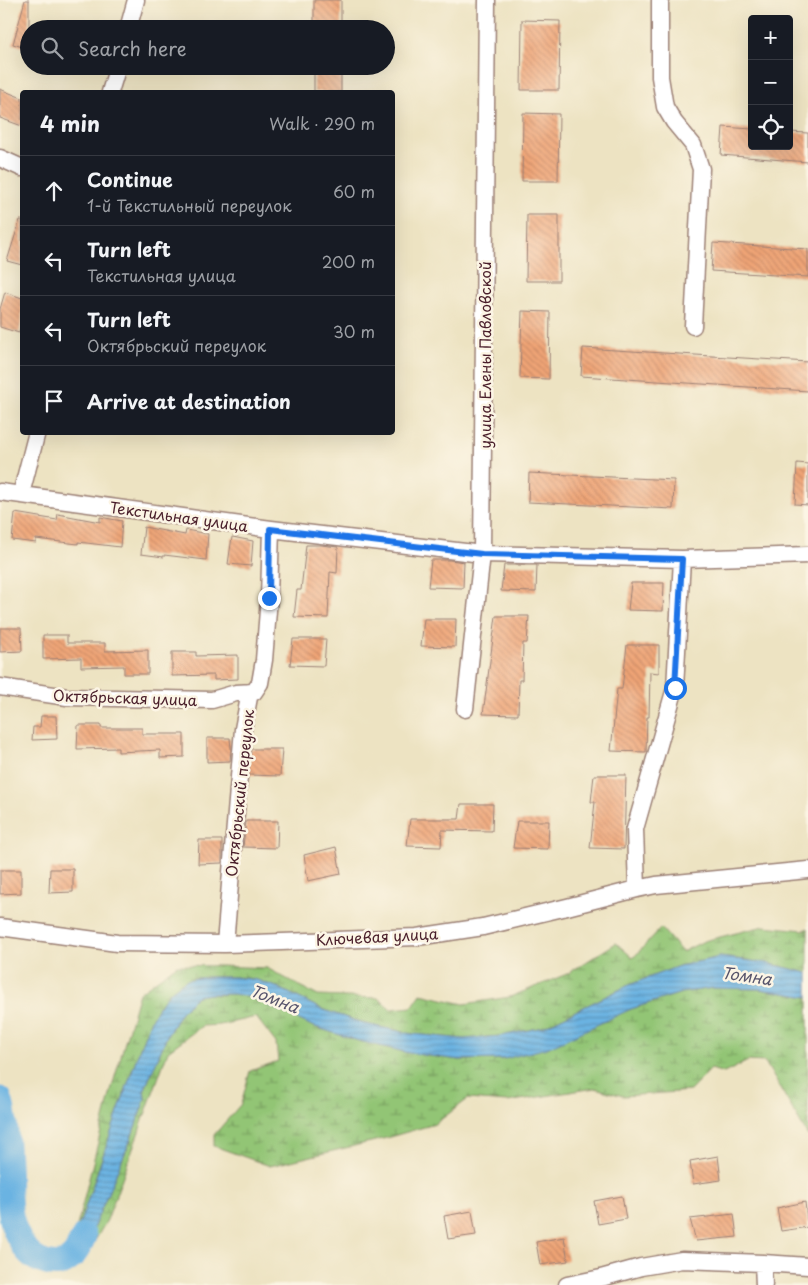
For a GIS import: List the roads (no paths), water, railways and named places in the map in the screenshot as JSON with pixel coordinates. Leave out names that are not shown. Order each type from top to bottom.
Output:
[{"type":"street","points":[[130,20],[136,0]]},
{"type":"street","name":"улица Елены Павловской","points":[[465,709],[482,554],[487,0]]},
{"type":"street","points":[[660,0],[660,77],[665,107],[674,122],[693,145],[701,169],[693,326]]},
{"type":"street","points":[[111,90],[115,75]]},
{"type":"street","points":[[0,158],[20,167]]},
{"type":"street","points":[[21,494],[36,435]]},
{"type":"street","name":"Текстильная улица","points":[[0,492],[270,529],[482,554],[682,559],[808,555]]},
{"type":"street","name":"Октябрьский переулок","points":[[226,944],[243,729],[250,692],[254,692],[260,683],[264,660],[269,598],[270,529]]},
{"type":"street","points":[[637,889],[635,829],[675,688],[682,559]]},
{"type":"street","name":"Октябрьская улица","points":[[0,687],[66,697],[212,700],[236,693],[250,692]]},
{"type":"street","name":"Ключевая улица","points":[[0,927],[117,943],[226,944],[417,937],[483,927],[656,885],[808,870]]},
{"type":"street","points":[[567,1285],[601,1281],[641,1266],[682,1260],[808,1266]]},
{"type":"street","points":[[763,1263],[764,1285]]},
{"type":"water","points":[[720,957],[767,963],[808,973],[808,997],[759,989],[713,988],[681,993],[631,1009],[547,1048],[504,1059],[459,1060],[409,1053],[359,1041],[312,1026],[251,997],[234,994],[197,996],[181,1012],[167,1036],[144,1091],[145,1099],[130,1141],[84,1250],[72,1246],[150,1022],[157,1008],[172,990],[186,980],[206,977],[235,977],[257,980],[279,988],[321,1009],[365,1024],[413,1034],[464,1039],[501,1036],[543,1027],[629,985],[679,966]]},
{"type":"waterway","name":"Томна","points":[[0,1099],[6,1131],[10,1209],[20,1242],[38,1260],[56,1265],[64,1263],[73,1256],[79,1247],[84,1236],[78,1248],[81,1241]]}]
